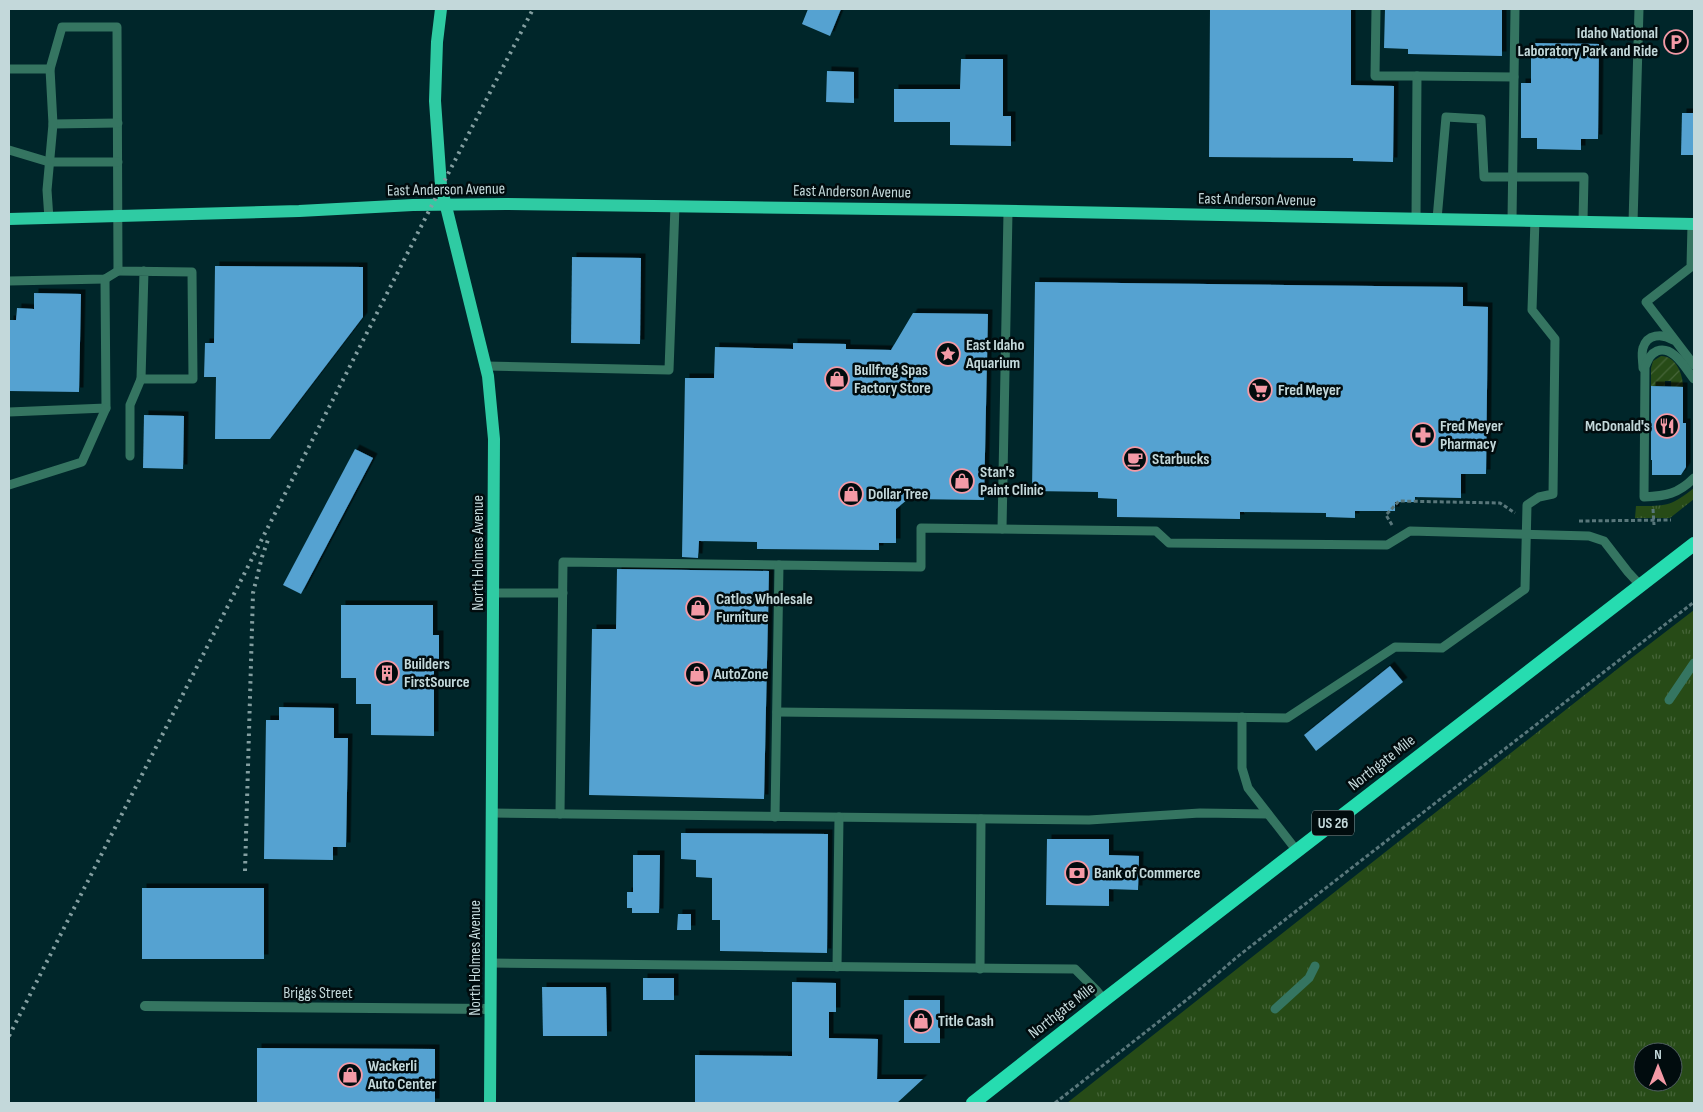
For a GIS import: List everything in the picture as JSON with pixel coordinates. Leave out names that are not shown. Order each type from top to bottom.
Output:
[{"type":"highway","name":"Northgate Mile","points":[[974,1103],[1104,1000],[1694,544]]},
{"type":"main road","name":"North Holmes Avenue","points":[[442,9],[437,42],[435,102],[441,186],[486,366],[494,439],[490,1103]]},
{"type":"main road","name":"East Anderson Avenue","points":[[9,219],[447,205],[675,206],[1693,224]]},
{"type":"street","name":"Briggs Street","points":[[145,1006],[491,1008]]},
{"type":"lane","points":[[1376,9],[1375,76],[1514,77]]},
{"type":"lane","points":[[1512,220],[1515,9]]},
{"type":"lane","points":[[1633,223],[1639,9]]},
{"type":"lane","points":[[49,219],[47,190],[53,124],[50,69],[62,27],[117,27],[118,271]]},
{"type":"lane","points":[[9,69],[50,69]]},
{"type":"lane","points":[[1416,218],[1417,76]]},
{"type":"lane","points":[[1437,219],[1446,118],[1481,119],[1484,177],[1584,177],[1583,221]]},
{"type":"lane","points":[[53,124],[118,123]]},
{"type":"lane","points":[[9,150],[50,162],[118,162]]},
{"type":"lane","points":[[486,366],[669,370],[672,244],[675,206]]},
{"type":"lane","points":[[1002,529],[1008,212]]},
{"type":"lane","points":[[777,712],[1287,718],[1395,647],[1442,648],[1525,589],[1527,505],[1539,497],[1553,494],[1555,339],[1532,310],[1535,220]]},
{"type":"lane","points":[[1693,224],[1691,268],[1646,302],[1694,365]]},
{"type":"lane","points":[[9,281],[105,279],[118,271],[192,272],[193,379],[141,379]]},
{"type":"lane","points":[[130,456],[130,405],[141,379],[144,271]]},
{"type":"lane","points":[[9,486],[82,462],[106,408],[105,279]]},
{"type":"lane","points":[[1645,385],[1642,357],[1646,342],[1652,337],[1665,336],[1679,345]]},
{"type":"lane","points":[[1694,379],[1676,356],[1669,351],[1655,352],[1648,359],[1645,367],[1644,497],[1672,494],[1694,478]]},
{"type":"lane","points":[[9,412],[106,408]]},
{"type":"lane","points":[[560,814],[563,562],[920,566],[921,528],[1156,531],[1169,543],[1201,544],[1387,545],[1410,531],[1526,533],[1588,536],[1604,541],[1640,584]]},
{"type":"lane","points":[[775,817],[779,565]]},
{"type":"lane","points":[[494,593],[563,593]]},
{"type":"lane","points":[[1669,700],[1694,664]]},
{"type":"lane","points":[[1242,717],[1242,768],[1248,788],[1297,851]]},
{"type":"lane","points":[[492,813],[1089,820],[1200,813],[1268,814]]},
{"type":"lane","points":[[837,967],[839,817]]},
{"type":"lane","points":[[980,969],[981,819]]},
{"type":"lane","points":[[491,963],[1075,969],[1104,1000]]},
{"type":"lane","points":[[1275,1009],[1309,978],[1315,966]]},
{"type":"path","points":[[1392,525],[1386,515],[1400,501],[1500,503],[1511,512],[1520,515]]},
{"type":"path","points":[[1653,506],[1654,526]]},
{"type":"path","points":[[1570,521],[1671,520]]},
{"type":"path","points":[[1055,1103],[1194,994],[1237,957],[1694,602]]},
{"type":"green space","points":[[1661,356],[1675,362],[1682,377],[1683,387],[1671,387],[1671,381],[1665,381],[1665,386],[1651,386],[1653,361]]},
{"type":"green space","points":[[1694,488],[1694,499],[1670,518],[1635,518],[1636,506],[1667,504],[1679,499]]},
{"type":"green space","points":[[1694,610],[1694,1103],[1067,1103],[1625,663]]},
{"type":"building","points":[[808,9],[841,9],[830,36],[802,24]]},
{"type":"building","points":[[1210,9],[1351,9],[1351,85],[1394,86],[1393,162],[1353,161],[1353,158],[1209,157]]},
{"type":"building","points":[[1385,9],[1502,9],[1502,56],[1408,54],[1408,49],[1384,48]]},
{"type":"building","points":[[1531,43],[1599,44],[1598,139],[1581,139],[1581,150],[1537,149],[1537,138],[1521,138],[1521,83],[1531,83]]},
{"type":"building","points":[[961,59],[1003,59],[1003,116],[1011,116],[1011,146],[950,145],[950,122],[894,122],[894,89],[960,89]]},
{"type":"building","points":[[827,71],[854,72],[854,103],[826,102]]},
{"type":"building","points":[[1682,113],[1694,113],[1694,155],[1681,155]]},
{"type":"building","points":[[572,257],[641,258],[640,344],[571,343]]},
{"type":"building","points":[[215,266],[363,267],[363,317],[270,439],[215,439],[216,377],[204,377],[205,343],[214,343]]},
{"type":"building","name":"Fred Meyer","points":[[1035,282],[1463,287],[1463,306],[1488,307],[1486,474],[1461,474],[1461,498],[1415,497],[1415,502],[1395,502],[1395,511],[1355,511],[1355,518],[1326,517],[1326,513],[1240,512],[1240,519],[1117,517],[1117,499],[1098,498],[1098,492],[1032,491]]},
{"type":"building","points":[[34,293],[81,294],[79,392],[9,391],[9,320],[16,320],[17,308],[34,309]]},
{"type":"building","points":[[913,313],[988,314],[984,500],[908,499],[896,509],[896,543],[879,543],[879,550],[757,549],[757,542],[699,541],[698,558],[682,557],[685,378],[714,378],[715,347],[793,349],[793,343],[846,344],[846,349],[891,350]]},
{"type":"building","name":"McDonald's","points":[[1651,386],[1683,387],[1683,423],[1686,423],[1686,467],[1681,475],[1652,475]]},
{"type":"building","points":[[144,415],[184,416],[183,469],[143,468]]},
{"type":"building","points":[[355,449],[373,458],[301,594],[283,585]]},
{"type":"building","points":[[617,569],[769,571],[764,799],[589,795],[592,629],[616,629]]},
{"type":"building","name":"Builders FirstSource","points":[[341,605],[433,605],[433,635],[439,635],[439,668],[434,668],[434,736],[371,735],[371,704],[356,704],[356,678],[341,678]]},
{"type":"building","points":[[1390,666],[1403,682],[1316,751],[1304,735]]},
{"type":"building","points":[[279,707],[334,708],[334,738],[348,738],[346,847],[333,847],[333,860],[264,859],[266,720],[279,720]]},
{"type":"building","points":[[681,833],[828,834],[827,953],[720,951],[720,920],[712,920],[712,878],[696,877],[696,860],[681,859]]},
{"type":"building","points":[[1047,839],[1109,839],[1109,855],[1139,856],[1138,890],[1109,889],[1109,906],[1046,905]]},
{"type":"building","points":[[633,855],[660,855],[659,913],[632,913],[632,908],[627,908],[627,892],[633,892]]},
{"type":"building","points":[[142,888],[264,888],[264,959],[142,959]]},
{"type":"building","points":[[678,914],[691,914],[691,930],[677,930]]},
{"type":"building","points":[[643,978],[674,978],[674,1000],[643,1000]]},
{"type":"building","points":[[792,982],[836,983],[836,1012],[829,1012],[829,1038],[878,1039],[877,1079],[923,1079],[897,1103],[695,1102],[695,1055],[792,1056]]},
{"type":"building","points":[[542,987],[606,987],[607,1036],[543,1036]]},
{"type":"building","points":[[904,1000],[940,1000],[940,1043],[904,1043]]},
{"type":"building","points":[[257,1048],[435,1049],[435,1103],[257,1103]]},
{"type":"railway","points":[[9,1036],[533,9]]},
{"type":"railway","points":[[245,871],[253,593],[269,537]]},
{"type":"place","name":"Idaho National Laboratory Park and Ride","points":[[1676,42]]},
{"type":"place","name":"East Idaho Aquarium","points":[[948,354]]},
{"type":"place","name":"Bullfrog Spas Factory Store","points":[[837,379]]},
{"type":"place","name":"Fred Meyer","points":[[1260,390]]},
{"type":"place","name":"McDonald's","points":[[1667,426]]},
{"type":"place","name":"Fred Meyer Pharmacy","points":[[1423,435]]},
{"type":"place","name":"Starbucks","points":[[1135,459]]},
{"type":"place","name":"Stan's Paint Clinic","points":[[962,481]]},
{"type":"place","name":"Dollar Tree","points":[[851,494]]},
{"type":"place","name":"Catlos Wholesale Furniture","points":[[698,608]]},
{"type":"place","name":"Builders FirstSource","points":[[387,673]]},
{"type":"place","name":"AutoZone","points":[[697,674]]},
{"type":"place","name":"Bank of Commerce","points":[[1077,873]]},
{"type":"place","name":"Title Cash","points":[[921,1021]]},
{"type":"place","name":"Wackerli Auto Center","points":[[350,1075]]}]
